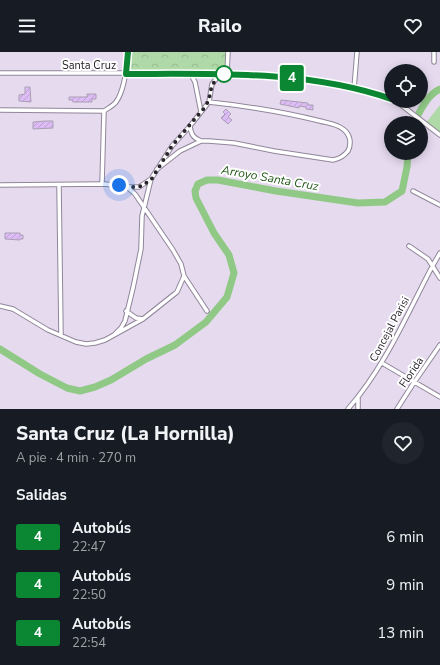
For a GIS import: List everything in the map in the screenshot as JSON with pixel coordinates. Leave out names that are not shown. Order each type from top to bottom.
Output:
[{"type":"street","points":[[0,110],[104,111],[112,106],[118,99],[126,74],[128,52]]},
{"type":"street","points":[[227,74],[228,52]]},
{"type":"street","points":[[354,89],[357,52]]},
{"type":"street","points":[[434,52],[434,62]]},
{"type":"street","name":"Santa Cruz","points":[[0,73],[190,73],[303,78],[384,97]]},
{"type":"street","points":[[190,73],[196,82],[201,112]]},
{"type":"street","points":[[115,334],[121,328],[124,321],[133,288],[139,258],[143,207],[151,180],[172,146],[209,102],[212,84],[220,74]]},
{"type":"street","points":[[190,126],[191,132],[195,139],[201,141],[234,143],[332,160],[345,154],[350,146],[348,134],[339,126],[295,115],[209,102]]},
{"type":"street","points":[[405,108],[440,135]]},
{"type":"street","points":[[102,184],[104,111]]},
{"type":"street","points":[[158,169],[180,151],[201,141]]},
{"type":"street","points":[[0,185],[102,184],[139,187],[151,180]]},
{"type":"street","points":[[59,184],[61,335]]},
{"type":"street","points":[[127,187],[135,194],[173,250],[181,264],[184,276],[207,311]]},
{"type":"street","points":[[413,192],[440,206]]},
{"type":"street","points":[[409,246],[423,254],[433,265],[440,278]]},
{"type":"street","name":"Concejal Parisi","points":[[348,409],[358,398],[382,363],[440,253]]},
{"type":"street","points":[[0,306],[13,309],[76,342],[86,344],[100,342],[143,319],[177,292],[184,276]]},
{"type":"street","points":[[126,310],[136,318],[143,319]]},
{"type":"street","name":"Florida","points":[[397,409],[440,345]]},
{"type":"street","points":[[382,363],[440,397]]},
{"type":"street","points":[[358,398],[358,409]]},
{"type":"green space","points":[[128,52],[228,52],[227,74],[126,74]]},
{"type":"green space","points":[[440,105],[440,135],[428,126],[428,120]]},
{"type":"building","points":[[25,87],[30,87],[31,102],[19,101],[19,95],[25,94]]},
{"type":"building","points":[[87,94],[96,94],[96,99],[92,99],[92,102],[73,102],[72,100],[69,100],[69,97],[87,97]]},
{"type":"building","points":[[281,100],[308,103],[308,105],[313,105],[313,110],[306,109],[306,107],[299,106],[299,108],[280,104]]},
{"type":"building","points":[[226,109],[231,114],[228,117],[232,120],[228,124],[221,118],[225,114],[223,112]]},
{"type":"building","points":[[53,121],[53,128],[33,129],[33,122]]},
{"type":"building","points":[[5,233],[20,233],[20,235],[23,235],[23,239],[5,239]]},
{"type":"waterway","name":"Arroyo Santa Cruz","points":[[418,116],[431,95],[440,89]]},
{"type":"waterway","name":"Arroyo Santa Cruz","points":[[0,349],[40,374],[67,388],[80,391],[95,387],[111,380],[146,359],[175,345],[206,322],[227,297],[234,273],[229,255],[214,233],[196,198],[195,191],[198,184],[207,180],[218,180],[276,191],[358,203],[385,202],[402,191],[408,160]]},
{"type":"bus line","name":"4","points":[[128,52],[126,74],[190,73],[303,78],[384,97]]},
{"type":"route","points":[[119,185],[139,187],[151,180],[172,146],[209,102],[214,80],[224,74]]}]
